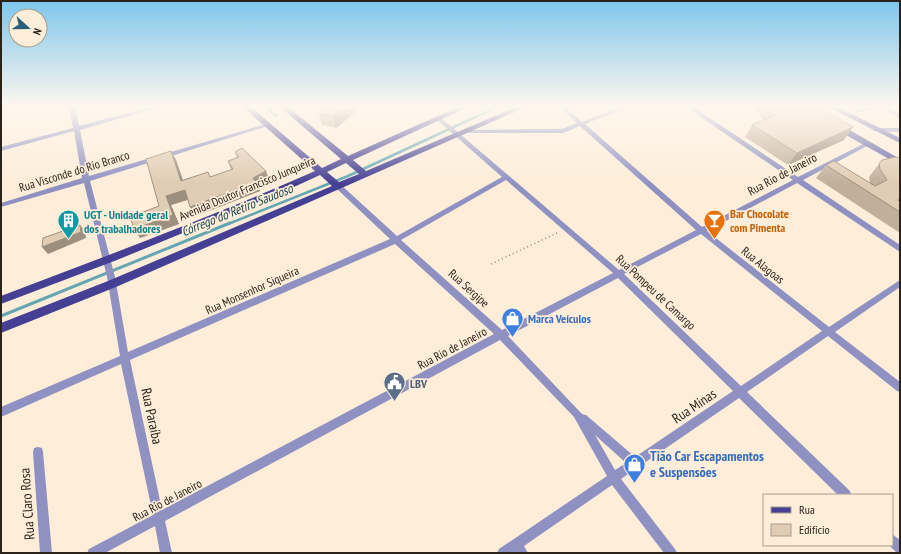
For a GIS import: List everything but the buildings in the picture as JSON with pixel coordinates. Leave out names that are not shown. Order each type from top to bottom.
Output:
[{"type":"main road","points":[[277,133],[336,184]]},
{"type":"main road","points":[[315,133],[362,173]]},
{"type":"main road","name":"Avenida Doutor Francisco Junqueira","points":[[1,300],[107,263],[349,161],[409,133]]},
{"type":"main road","points":[[1,328],[457,133]]},
{"type":"main road","points":[[847,133],[900,162]]},
{"type":"main road","points":[[881,133],[900,141]]},
{"type":"street","points":[[1,149],[59,133]]},
{"type":"street","name":"Rua Paraíba","points":[[78,133],[86,179],[111,281],[125,359],[166,553]]},
{"type":"street","name":"Rua Visconde do Rio Branco","points":[[1,204],[242,133]]},
{"type":"street","name":"Rua Pompeu de Camargo","points":[[460,133],[619,274],[741,391],[845,494]]},
{"type":"street","name":"Rua Alagoas","points":[[592,133],[702,230],[900,388]]},
{"type":"street","points":[[727,133],[900,249]]},
{"type":"street","name":"Rua Rio de Janeiro","points":[[93,553],[501,335],[797,179],[867,144]]},
{"type":"street","name":"Rua Monsenhor Siqueira","points":[[1,412],[396,240],[508,177]]},
{"type":"street","name":"Rua Sergipe","points":[[336,184],[501,335],[578,414],[634,463]]},
{"type":"street","name":"Rua Minas","points":[[503,553],[519,549],[634,463],[900,283]]},
{"type":"street","name":"Rua Sergipe","points":[[578,414],[614,478],[671,553]]},
{"type":"street","name":"Rua Claro Rosa","points":[[38,452],[46,553]]},
{"type":"path","points":[[492,264],[566,228]]},
{"type":"waterway","points":[[228,224],[348,176],[441,133]]},
{"type":"waterway","name":"Córrego do Retiro Saudoso","points":[[1,316],[230,223]]},
{"type":"place","name":"UGT - Unidade geral dos trabalhadores","points":[[68,240]]},
{"type":"place","name":"Bar Chocolate com Pimenta","points":[[714,240]]},
{"type":"place","name":"Marca Veículos","points":[[512,338]]},
{"type":"place","name":"LBV","points":[[395,402]]},
{"type":"place","name":"Tião Car Escapamentos e Suspensões","points":[[635,484]]}]
